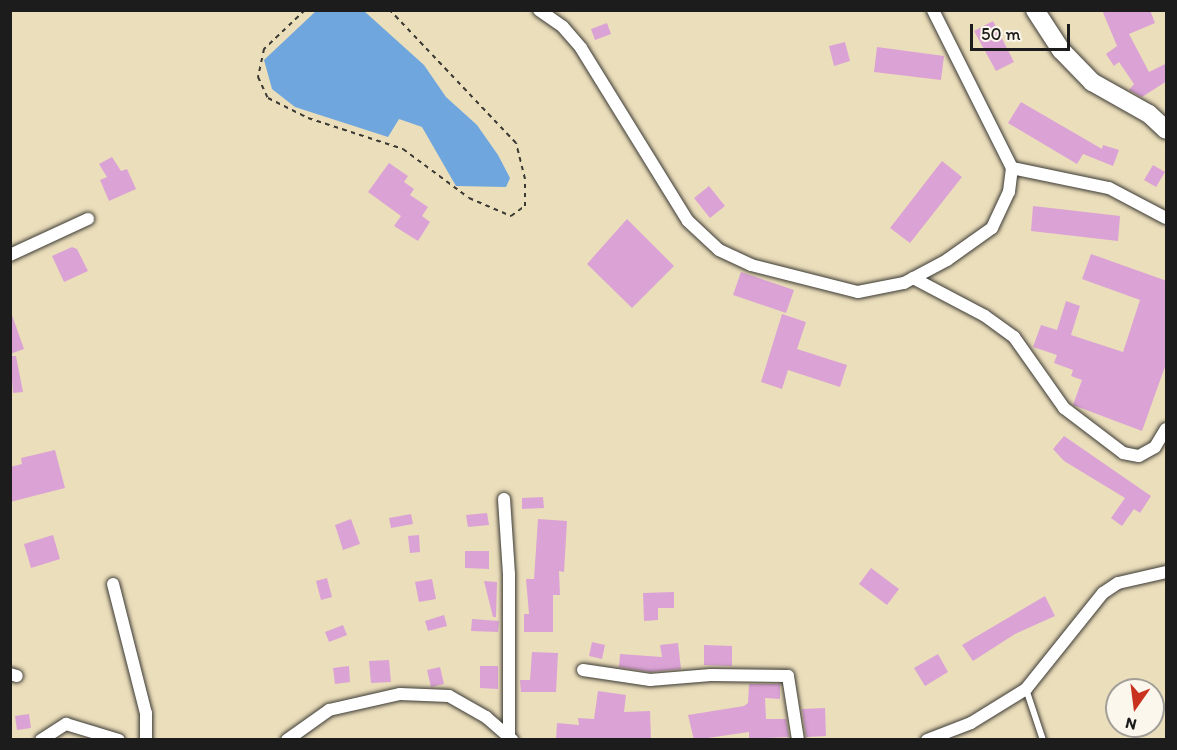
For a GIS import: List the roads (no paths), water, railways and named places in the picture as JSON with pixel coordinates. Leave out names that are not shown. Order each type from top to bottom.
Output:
[{"type":"main road","points":[[1035,10],[1061,50],[1092,82],[1149,114],[1167,130]]},
{"type":"street","points":[[539,10],[563,27],[581,48],[688,221],[719,250],[762,268],[858,292],[913,278],[947,260],[992,228],[1009,192],[1012,168],[933,10]]},
{"type":"street","points":[[1012,168],[1109,188],[1167,218]]},
{"type":"street","points":[[10,255],[88,219]]},
{"type":"street","points":[[913,278],[986,316],[1014,337],[1064,408],[1124,453],[1139,456],[1155,447],[1167,429]]},
{"type":"street","points":[[504,499],[509,574],[511,738]]},
{"type":"street","points":[[927,740],[971,723],[1026,689],[1103,593],[1118,583],[1167,572]]},
{"type":"street","points":[[113,584],[146,713],[146,740]]},
{"type":"street","points":[[583,670],[651,680],[711,675],[788,676],[798,740]]},
{"type":"street","points":[[287,740],[329,710],[400,694],[449,696],[486,717],[511,738]]},
{"type":"street","points":[[41,740],[66,724],[119,740]]},
{"type":"lane","points":[[1026,689],[1043,740]]},
{"type":"water","points":[[316,11],[364,11],[424,65],[446,97],[477,125],[498,155],[510,178],[506,187],[456,186],[422,127],[399,119],[388,137],[295,107],[272,89],[264,60]]}]
